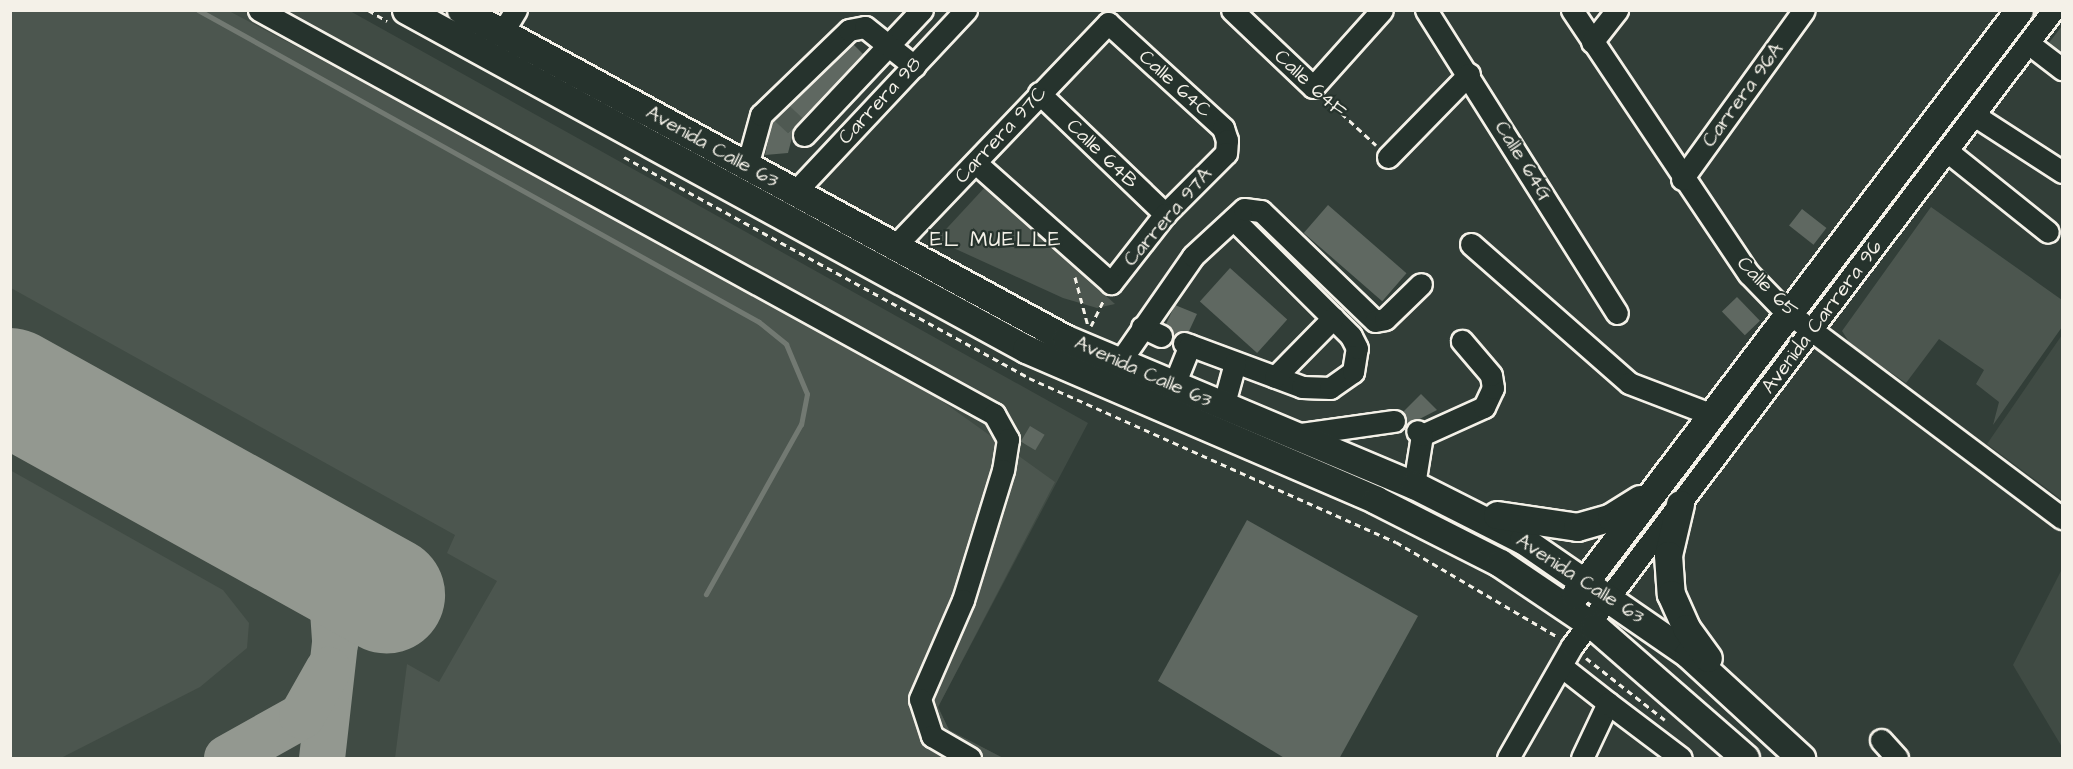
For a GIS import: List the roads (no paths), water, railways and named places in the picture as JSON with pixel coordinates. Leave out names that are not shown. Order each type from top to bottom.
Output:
[{"type":"main road","name":"Avenida Calle 63","points":[[406,10],[1026,349],[1385,504],[1491,558],[1589,623],[1745,759]]},
{"type":"main road","name":"Avenida Calle 63","points":[[461,10],[509,22],[747,166],[894,247],[1118,364],[1287,435],[1414,484],[1461,506],[1586,579],[1750,706],[1802,759]]},
{"type":"main road","name":"Avenida Carrera 96","points":[[1566,606],[1791,313],[2019,10]]},
{"type":"main road","points":[[1461,506],[1544,526],[1577,527],[1611,518],[1654,489]]},
{"type":"main road","points":[[1680,504],[1668,555],[1673,602],[1694,640],[1750,706]]},
{"type":"street","points":[[259,10],[994,414],[1008,439],[1003,470],[963,600],[921,699],[932,736],[970,759]]},
{"type":"street","points":[[827,158],[801,132],[838,99],[922,10]]},
{"type":"street","name":"Carrera 98","points":[[795,192],[966,10]]},
{"type":"street","name":"Calle 64F","points":[[1232,10],[1313,87],[1381,11]]},
{"type":"street","name":"Calle 64G","points":[[1426,10],[1469,74],[1617,313]]},
{"type":"street","name":"Calle 65","points":[[1572,10],[1682,179],[1749,274],[1791,313],[2062,518]]},
{"type":"street","points":[[1592,42],[1617,10]]},
{"type":"street","name":"Carrera 96A","points":[[1682,179],[1804,10]]},
{"type":"street","name":"Avenida Carrera 96","points":[[1508,759],[1561,666],[1589,623],[2054,10]]},
{"type":"street","name":"Carrera 97C","points":[[894,247],[1108,23]]},
{"type":"street","name":"Calle 64C","points":[[1108,23],[1223,128],[1226,153]]},
{"type":"street","points":[[747,166],[754,128],[777,108],[849,30],[865,27],[890,43],[914,66]]},
{"type":"street","points":[[2028,43],[2062,69]]},
{"type":"street","points":[[1388,157],[1469,74]]},
{"type":"street","name":"Calle 64B","points":[[1039,93],[1165,214]]},
{"type":"street","points":[[838,99],[862,121]]},
{"type":"street","points":[[1974,115],[2062,172]]},
{"type":"street","points":[[1947,151],[2048,232]]},
{"type":"street","name":"Carrera 97A","points":[[976,163],[1111,283],[1165,214],[1226,153]]},
{"type":"street","points":[[1118,364],[1152,331],[1193,256],[1244,209],[1261,211],[1375,321],[1385,319],[1421,284]]},
{"type":"street","points":[[1173,387],[1187,344],[1275,377],[1319,389],[1342,382],[1353,372],[1357,348],[1334,318],[1233,219]]},
{"type":"street","points":[[1471,244],[1624,379],[1713,415]]},
{"type":"street","points":[[1275,377],[1334,318]]},
{"type":"street","points":[[1414,484],[1419,433],[1484,407],[1492,388],[1491,375],[1462,341]]},
{"type":"street","points":[[1223,407],[1235,363]]},
{"type":"street","points":[[1287,435],[1394,421]]},
{"type":"street","points":[[1561,666],[1681,759]]},
{"type":"street","points":[[1582,759],[1608,703]]},
{"type":"street","points":[[1881,740],[1897,759]]},
{"type":"waterway","points":[[198,10],[759,322],[786,344],[807,394],[801,424],[706,594]]},
{"type":"tunnel","points":[[780,111],[798,128]]},
{"type":"district","name":"EL MUELLE","points":[[996,240]]}]
